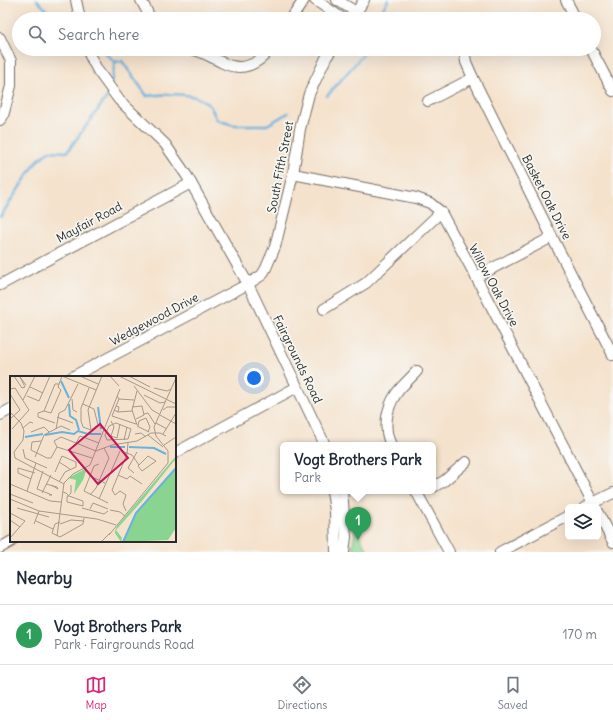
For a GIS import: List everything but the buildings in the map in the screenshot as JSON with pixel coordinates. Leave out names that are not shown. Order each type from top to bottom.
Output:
[{"type":"street","points":[[76,0],[79,12]]},
{"type":"street","points":[[141,0],[147,12]]},
{"type":"street","points":[[296,12],[304,0]]},
{"type":"street","points":[[315,0],[333,12]]},
{"type":"street","points":[[337,0],[350,12]]},
{"type":"street","points":[[356,12],[364,0]]},
{"type":"street","points":[[566,0],[572,12]]},
{"type":"street","points":[[0,38],[11,61],[11,86],[0,120]]},
{"type":"street","name":"Fairgrounds Road","points":[[91,56],[98,71],[119,100],[165,144],[191,183],[248,284],[324,442]]},
{"type":"street","points":[[206,56],[224,64],[246,67],[258,62],[264,56]]},
{"type":"street","name":"South Fifth Street","points":[[248,284],[262,275],[275,247],[293,174],[300,129],[309,94],[327,56]]},
{"type":"street","name":"Basket Oak Drive","points":[[465,56],[473,78],[552,237],[613,355]]},
{"type":"street","points":[[596,56],[613,91]]},
{"type":"street","points":[[428,101],[473,78]]},
{"type":"street","name":"Willow Oak Drive","points":[[293,174],[416,198],[430,203],[441,212],[476,277],[590,504]]},
{"type":"street","name":"Mayfair Road","points":[[0,285],[191,183]]},
{"type":"street","points":[[324,309],[366,283],[441,212]]},
{"type":"street","points":[[476,277],[552,237]]},
{"type":"street","name":"Wedgewood Drive","points":[[74,376],[248,284]]},
{"type":"street","points":[[390,442],[386,425],[387,411],[396,394],[417,371]]},
{"type":"street","points":[[176,452],[297,387]]},
{"type":"street","points":[[0,415],[10,410]]},
{"type":"street","points":[[436,485],[444,481],[466,462]]},
{"type":"street","points":[[594,504],[613,493]]},
{"type":"street","points":[[332,494],[335,511],[336,552]]},
{"type":"street","points":[[342,494],[346,537],[344,552]]},
{"type":"street","points":[[421,494],[449,552]]},
{"type":"street","points":[[500,552],[565,518]]},
{"type":"street","points":[[601,519],[613,542]]},
{"type":"street","points":[[0,548],[10,542]]},
{"type":"green space","points":[[355,528],[369,552],[352,552]]},
{"type":"waterway","points":[[37,0],[48,12]]},
{"type":"waterway","points":[[381,12],[388,0]]},
{"type":"waterway","points":[[109,56],[115,62]]},
{"type":"waterway","points":[[327,96],[362,56]]},
{"type":"waterway","points":[[111,84],[115,62],[122,61],[147,96],[179,94],[195,97],[209,105],[217,120],[234,125],[267,125],[288,113]]},
{"type":"waterway","points":[[0,217],[37,161],[49,151],[67,152],[110,93]]},
{"type":"place","name":"Vogt Brothers Park","points":[[358,540]]}]
